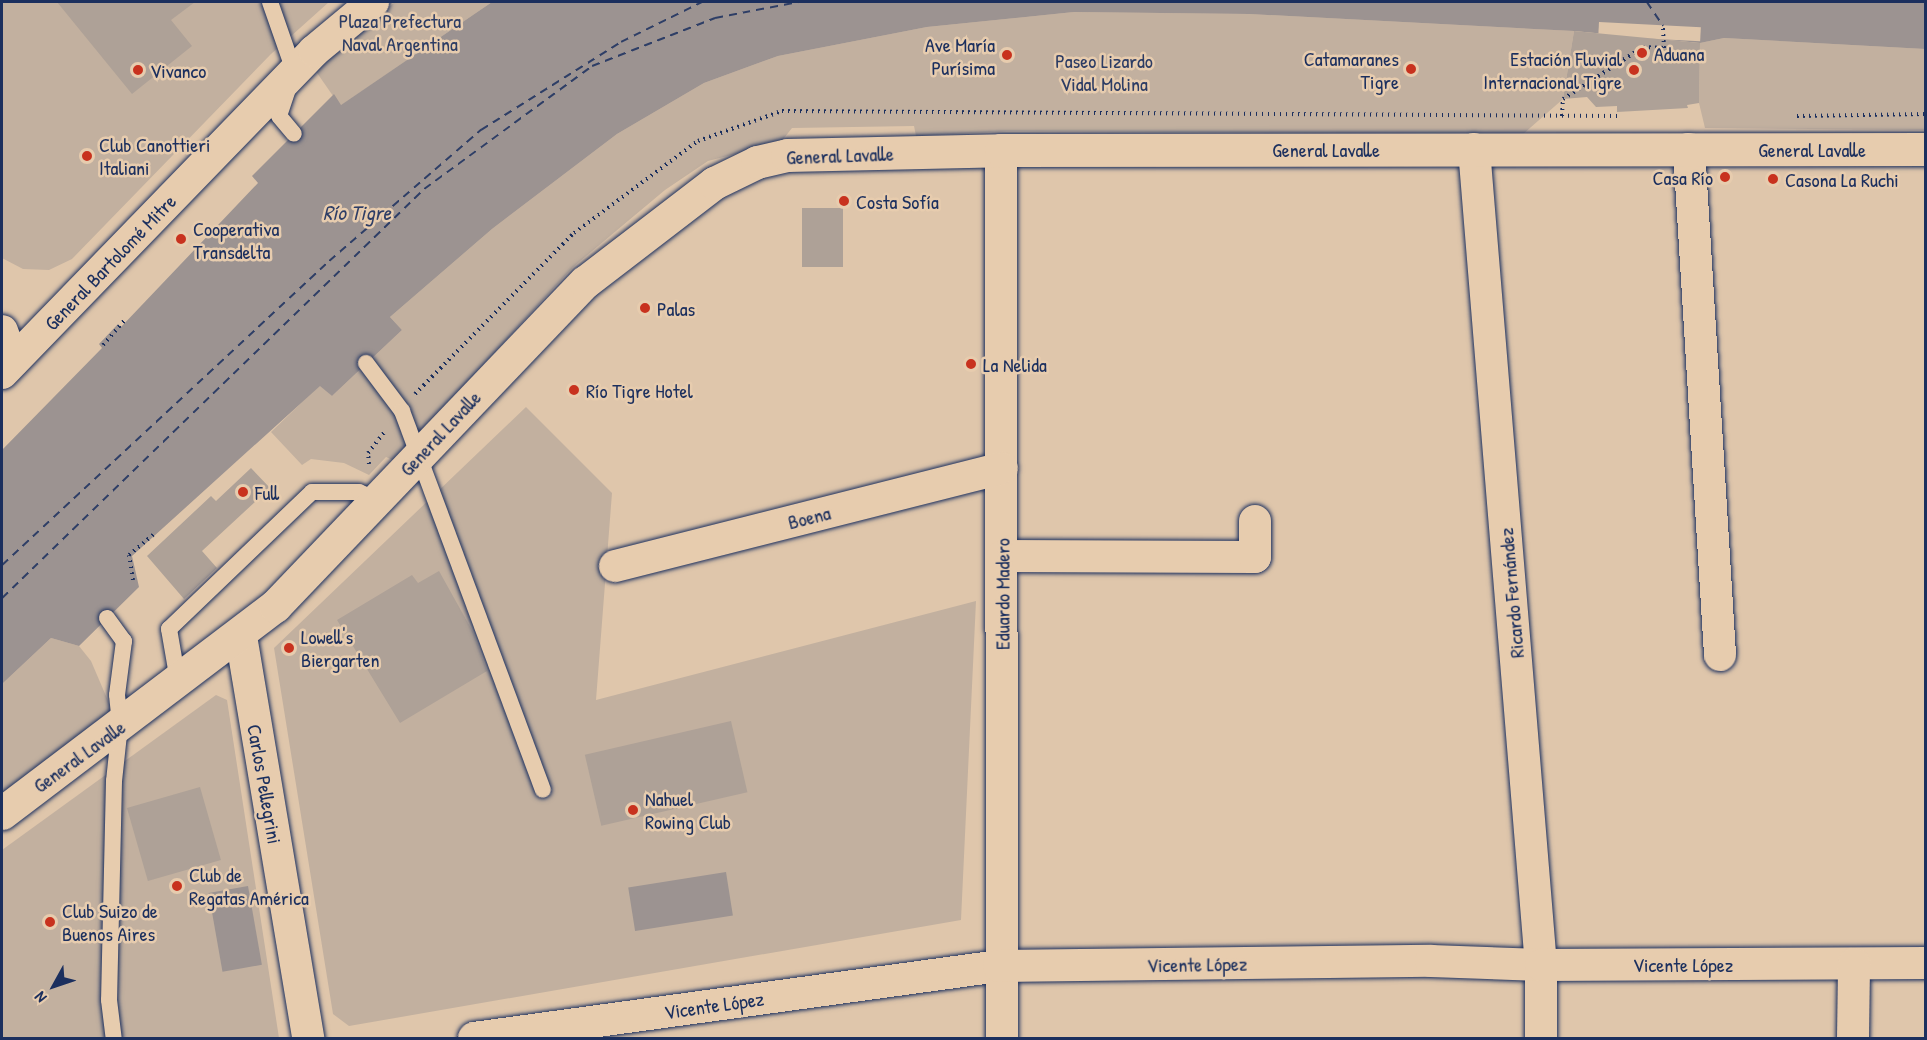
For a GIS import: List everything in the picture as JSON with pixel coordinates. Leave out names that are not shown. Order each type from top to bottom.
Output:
[{"type":"street","name":"General Bartolomé Mitre","points":[[7,367],[294,71],[373,2]]},
{"type":"street","name":"Ricardo Fernández","points":[[1474,149],[1541,965],[1541,1038]]},
{"type":"street","points":[[1689,149],[1720,655]]},
{"type":"street","name":"General Lavalle","points":[[2,813],[241,636],[275,606],[368,496],[417,457],[603,266],[736,170],[788,155],[1001,150],[1926,149]]},
{"type":"street","name":"Eduardo Madero","points":[[1001,150],[1003,556],[999,966],[1002,1038]]},
{"type":"street","points":[[2,332],[7,367]]},
{"type":"street","name":"Boena","points":[[615,566],[1002,468]]},
{"type":"street","points":[[1003,556],[1254,557],[1256,521]]},
{"type":"street","name":"Carlos Pellegrini","points":[[241,636],[308,1038]]},
{"type":"street","name":"Vicente López","points":[[474,1038],[999,966],[1431,961],[1541,965],[1926,963]]},
{"type":"street","points":[[1853,1038],[1854,964]]},
{"type":"lane","points":[[270,2],[294,71],[279,116],[294,134]]},
{"type":"lane","points":[[366,363],[402,411],[417,457],[543,790]]},
{"type":"lane","points":[[178,683],[169,629],[312,492],[368,496]]},
{"type":"lane","points":[[107,618],[123,641],[117,695],[120,725],[114,781],[109,988],[114,1038]]},
{"type":"path","points":[[1563,99],[1643,47],[1664,48],[1663,26]]},
{"type":"path","points":[[368,496],[370,482],[368,453],[402,411],[574,232],[698,141],[782,111],[1629,116]]},
{"type":"path","points":[[1788,116],[1926,114]]},
{"type":"path","points":[[103,345],[126,319]]},
{"type":"path","points":[[133,580],[129,555],[156,532]]},
{"type":"green space","name":"Club Canottieri Italiani","points":[[2,2],[329,2],[271,54],[72,259],[49,270],[23,269],[2,258]]},
{"type":"green space","name":"Plaza Prefectura Naval Argentina","points":[[395,2],[492,2],[340,106],[315,70]]},
{"type":"green space","name":"Paseo Lizardo Vidal Molina","points":[[1074,12],[1249,14],[1574,31],[1563,99],[1523,134],[1007,131],[916,136],[914,126],[792,128],[781,142],[708,161],[665,190],[573,267],[395,461],[386,457],[369,475],[344,463],[311,459],[302,465],[271,432],[320,385],[332,396],[402,330],[390,317],[492,229],[617,134],[704,83],[778,56],[927,27]]},
{"type":"green space","points":[[1724,38],[1925,49],[1925,130],[1705,128],[1699,103],[1700,43]]},
{"type":"green space","name":"Nahuel Rowing Club","points":[[526,407],[612,493],[596,700],[976,601],[961,920],[349,1026],[333,1014],[274,648]]},
{"type":"green space","points":[[51,638],[79,646],[91,661],[112,710],[2,795],[2,684]]},
{"type":"green space","name":"Club de Regatas América","points":[[216,695],[227,700],[279,1038],[2,1038],[2,850]]},
{"type":"water","name":"Río Tigre","points":[[492,2],[1925,2],[1925,49],[1724,38],[1700,43],[1574,31],[1249,14],[1074,12],[927,27],[778,56],[704,83],[617,134],[492,229],[390,317],[402,330],[332,396],[320,386],[132,556],[139,587],[79,646],[51,638],[2,684],[2,450],[102,348],[99,344],[118,324],[121,327],[258,183],[252,176],[334,94],[341,105]]},
{"type":"water","points":[[726,872],[733,915],[635,931],[628,887]]},
{"type":"water","points":[[248,886],[262,965],[222,972],[209,893]]},
{"type":"pier","points":[[1599,22],[1701,27],[1700,41],[1598,36]]},
{"type":"building","name":"Vivanco","points":[[57,2],[195,2],[171,20],[192,46],[132,94]]},
{"type":"building","name":"Estación Fluvial Internacional Tigre","points":[[1574,31],[1700,43],[1699,103],[1687,105],[1688,108],[1617,112],[1617,106],[1596,107],[1587,97],[1563,99]]},
{"type":"building","points":[[802,208],[843,208],[843,267],[802,267]]},
{"type":"building","points":[[251,468],[270,488],[202,551],[217,568],[184,599],[147,556],[211,496],[216,501]]},
{"type":"building","points":[[439,571],[473,632],[487,671],[400,723],[337,620],[412,575],[418,583]]},
{"type":"building","points":[[731,721],[747,792],[601,826],[585,755]]},
{"type":"building","points":[[200,787],[221,860],[148,881],[127,808]]},
{"type":"ferry route","points":[[2,565],[329,261],[481,130],[621,42],[702,2]]},
{"type":"ferry route","points":[[2,598],[424,189],[592,66],[715,18],[798,2]]},
{"type":"ferry route","points":[[1647,2],[1663,26]]},
{"type":"place","name":"Aduana","points":[[1642,53]]},
{"type":"place","name":"Ave María Purísima","points":[[1007,55]]},
{"type":"place","name":"Catamaranes Tigre","points":[[1411,69]]},
{"type":"place","name":"Vivanco","points":[[138,70]]},
{"type":"place","name":"Estación Fluvial Internacional Tigre","points":[[1634,70]]},
{"type":"place","name":"Club Canottieri Italiani","points":[[87,156]]},
{"type":"place","name":"Casa Río","points":[[1725,177]]},
{"type":"place","name":"Casona La Ruchi","points":[[1773,179]]},
{"type":"place","name":"Costa Sofía","points":[[844,201]]},
{"type":"place","name":"Cooperativa Transdelta","points":[[181,239]]},
{"type":"place","name":"Palas","points":[[645,308]]},
{"type":"place","name":"La Nelida","points":[[971,364]]},
{"type":"place","name":"Río Tigre Hotel","points":[[574,390]]},
{"type":"place","name":"Full","points":[[243,492]]},
{"type":"place","name":"Lowell's Biergarten","points":[[289,648]]},
{"type":"place","name":"Nahuel Rowing Club","points":[[633,810]]},
{"type":"place","name":"Club de Regatas América","points":[[177,886]]},
{"type":"place","name":"Club Suizo de Buenos Aires","points":[[50,922]]}]
